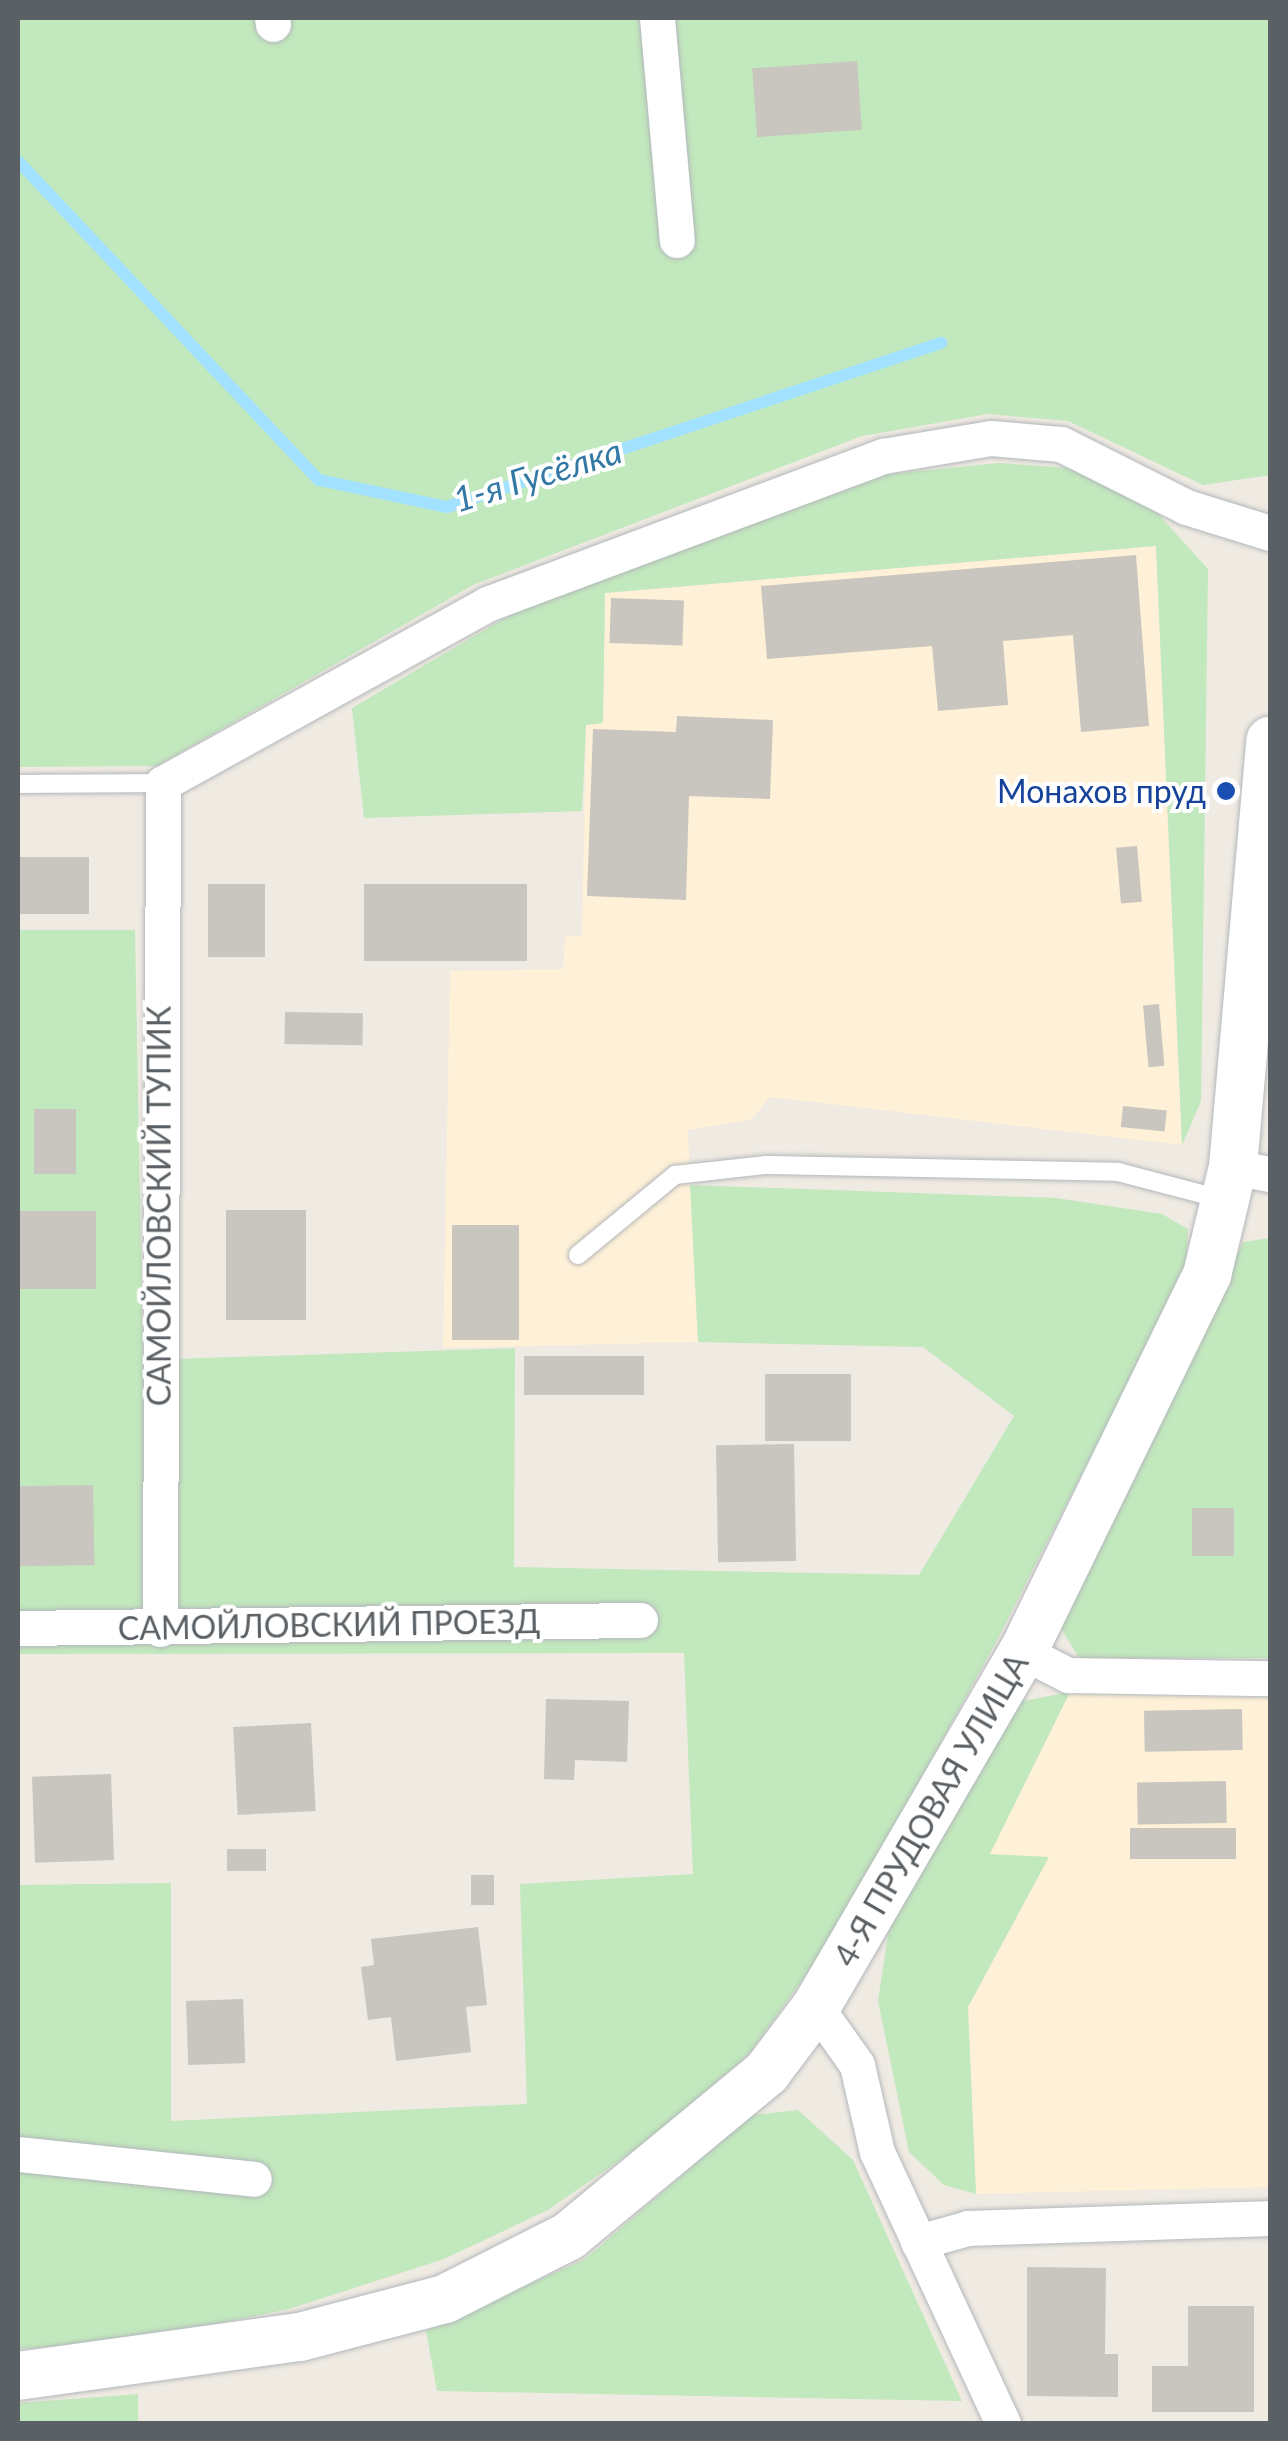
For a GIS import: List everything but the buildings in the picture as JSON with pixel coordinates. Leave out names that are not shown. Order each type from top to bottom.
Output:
[{"type":"main road","name":"4-Я ПРУДОВАЯ УЛИЦА","points":[[18,2376],[300,2337],[445,2300],[569,2236],[666,2162],[767,2072],[816,2008],[1023,1652],[1208,1275],[1243,1180],[1270,741]]},
{"type":"street","points":[[657,18],[677,240]]},
{"type":"street","points":[[163,782],[486,604],[883,456],[991,438],[1060,444],[1186,506],[1270,533]]},
{"type":"street","name":"САМОЙЛОВСКИЙ ТУПИК","points":[[160,1629],[163,782]]},
{"type":"street","name":"САМОЙЛОВСКИЙ ПРОЕЗД","points":[[18,1628],[640,1620]]},
{"type":"street","points":[[1023,1652],[1068,1674],[1270,1678]]},
{"type":"street","points":[[816,2008],[857,2065],[878,2152],[1003,2424]]},
{"type":"street","points":[[18,2154],[254,2179]]},
{"type":"street","points":[[918,2242],[968,2228],[1270,2218]]},
{"type":"lane","points":[[18,784],[163,782]]},
{"type":"lane","points":[[578,1255],[675,1175],[766,1165],[1118,1172],[1243,1180]]},
{"type":"shaded area","points":[[1156,546],[1182,1145],[770,1097],[751,1120],[688,1130],[698,1342],[443,1348],[450,971],[563,969],[565,937],[582,935],[586,725],[603,722],[605,593]]},
{"type":"shaded area","points":[[1070,1692],[1270,1698],[1270,2187],[976,2194],[968,2007],[1048,1858],[989,1855]]},
{"type":"green space","points":[[18,18],[1270,18],[1270,475],[1203,485],[1068,421],[988,414],[862,436],[473,585],[157,766],[18,767]]},
{"type":"green space","points":[[999,463],[1084,469],[1152,507],[1208,569],[1201,1101],[1182,1145],[1156,546],[605,593],[603,723],[586,725],[582,811],[364,818],[352,708],[522,608],[889,474]]},
{"type":"green space","points":[[18,930],[135,930],[143,1360],[515,1348],[514,1567],[919,1575],[1014,1416],[923,1347],[698,1342],[690,1185],[1056,1198],[1162,1214],[1188,1229],[1186,1270],[995,1644],[835,1935],[749,2054],[653,2137],[548,2210],[444,2259],[289,2309],[127,2342],[18,2349],[18,1885],[171,1883],[171,2121],[527,2104],[520,1884],[693,1874],[684,1653],[18,1654]]},
{"type":"green space","points":[[1270,1238],[1270,1658],[1079,1658],[1059,1625],[1243,1242]]},
{"type":"green space","points":[[1070,1692],[990,1854],[1049,1857],[968,2007],[976,2194],[944,2185],[909,2152],[878,2001],[889,1928],[1014,1703]]},
{"type":"green space","points":[[798,2110],[853,2160],[962,2401],[437,2391],[426,2331],[585,2259],[752,2115]]},
{"type":"green space","points":[[138,2394],[138,2423],[18,2423],[18,2403]]},
{"type":"waterway","name":"1-я Гусёлка","points":[[18,161],[319,480],[447,507],[941,343]]},
{"type":"place","name":"Монахов пруд","points":[[1226,791]]}]
